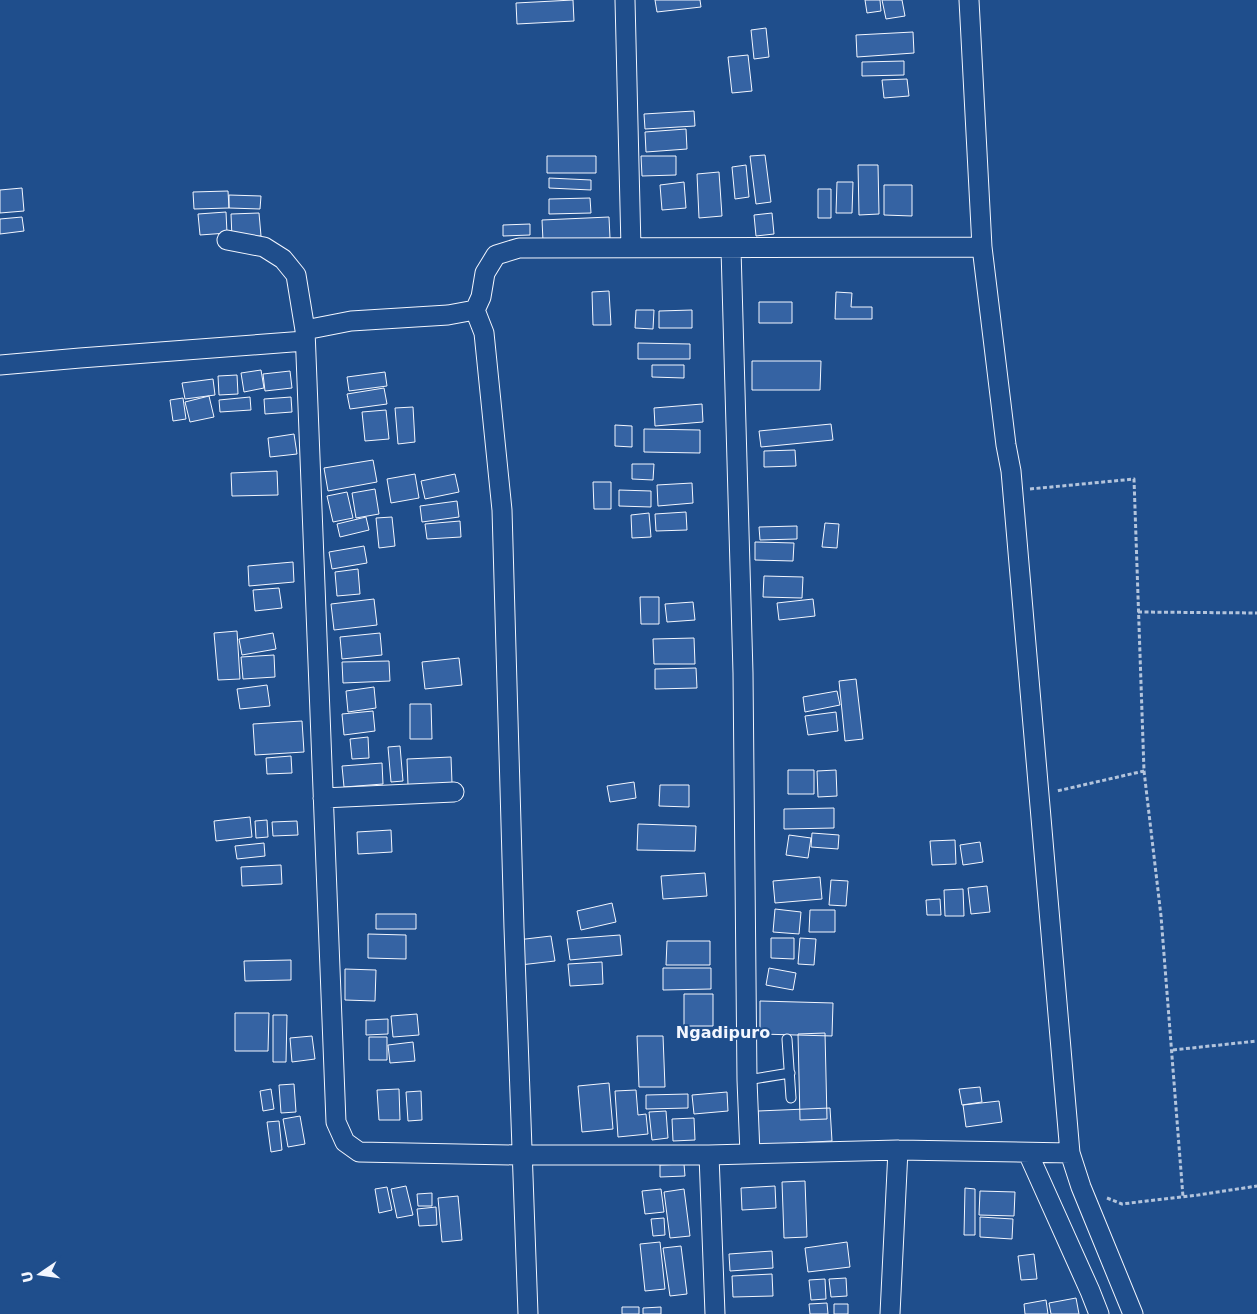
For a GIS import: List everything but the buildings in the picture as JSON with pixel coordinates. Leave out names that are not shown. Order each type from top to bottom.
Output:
[{"type":"street","points":[[625,0],[631,248]]},
{"type":"street","points":[[969,0],[982,247],[1013,491],[1070,1154],[1081,1187],[1132,1314]]},
{"type":"street","points":[[226,240],[264,248],[283,259],[296,275],[305,335],[336,1122],[345,1142],[359,1152],[514,1155],[750,1154],[898,1150],[1070,1154]]},
{"type":"street","points":[[528,1314],[514,1155],[502,510],[484,333],[475,310],[481,297],[485,272],[496,255],[519,248],[982,247]]},
{"type":"street","points":[[731,249],[743,673],[747,1080],[750,1154]]},
{"type":"street","points":[[0,365],[305,335],[352,321],[448,315],[475,310]]},
{"type":"street","points":[[323,798],[454,792]]},
{"type":"street","points":[[890,1314],[898,1150]]},
{"type":"street","points":[[1028,1153],[1099,1314]]},
{"type":"street","points":[[709,1154],[715,1314]]},
{"type":"lane","points":[[787,1039],[791,1098]]},
{"type":"lane","points":[[747,1080],[790,1073]]},
{"type":"path","points":[[1013,491],[1134,479],[1144,771],[1161,916],[1173,1050],[1183,1197]]},
{"type":"path","points":[[1138,612],[1257,613]]},
{"type":"path","points":[[1039,796],[1144,771]]},
{"type":"path","points":[[1173,1050],[1257,1041]]},
{"type":"path","points":[[1081,1187],[1122,1204],[1257,1186]]},
{"type":"district","name":"Ngadipuro","points":[[723,1032]]}]
